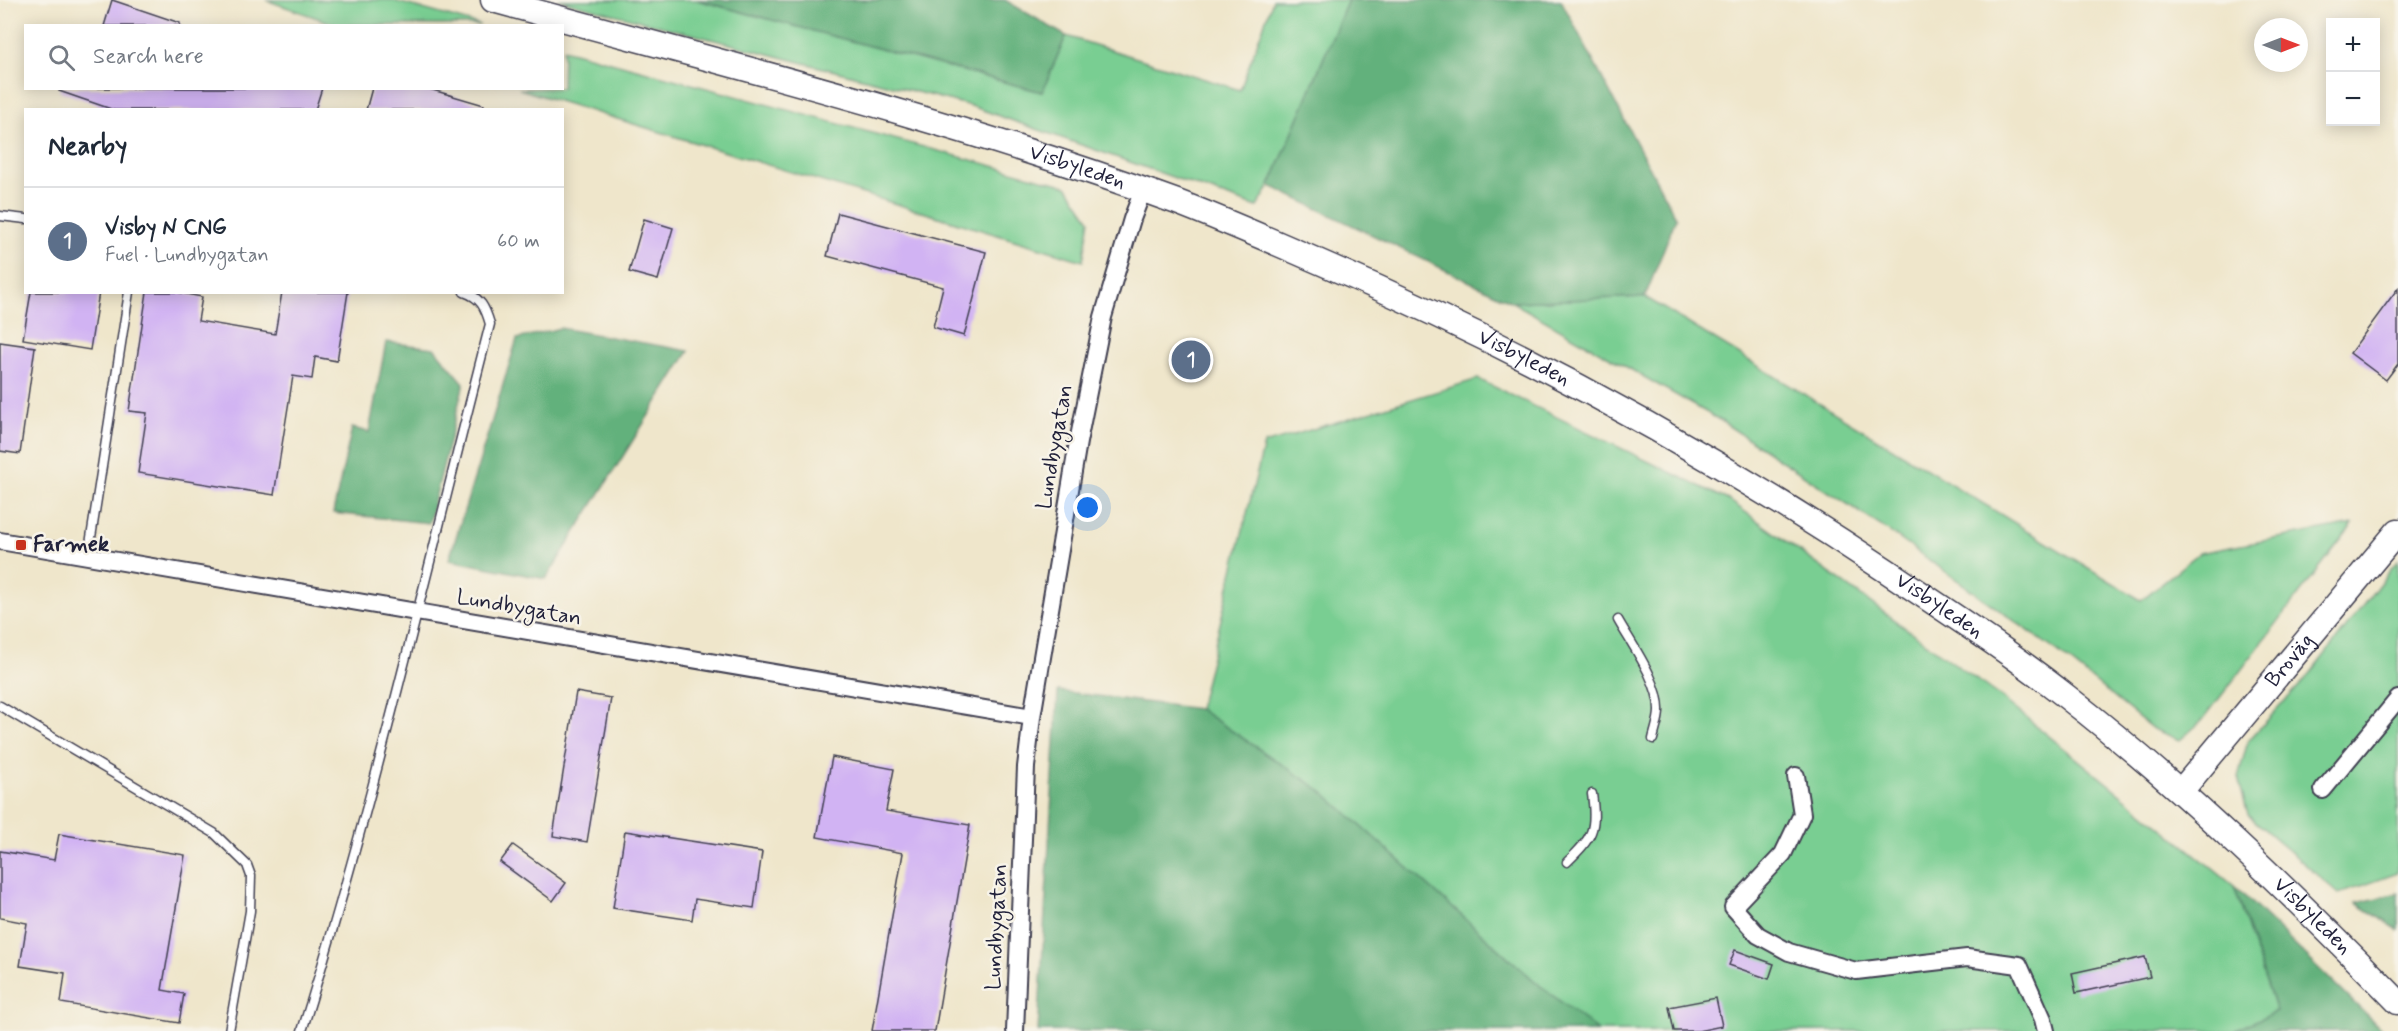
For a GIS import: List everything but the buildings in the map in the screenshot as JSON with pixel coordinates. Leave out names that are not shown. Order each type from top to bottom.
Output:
[{"type":"main road","name":"Visbyleden","points":[[493,0],[869,104],[1143,190],[1263,237],[1453,321],[1595,393],[1699,452],[1800,514],[1958,618],[2065,695],[2181,791],[2398,1002]]},
{"type":"main road","name":"Broväg","points":[[2181,791],[2398,531]]},
{"type":"street","name":"Lundbygatan","points":[[1015,1031],[1026,767],[1032,717],[1078,442],[1103,317],[1143,190]]},
{"type":"street","name":"Lundbygatan","points":[[0,541],[416,614],[1032,717]]},
{"type":"street","points":[[2323,790],[2398,699]]},
{"type":"street","points":[[1796,776],[1802,814],[1784,854],[1733,908],[1758,935],[1789,952],[1856,971],[1966,958],[2019,965],[2046,1031]]},
{"type":"lane","points":[[0,216],[24,219]]},
{"type":"lane","points":[[88,557],[129,294]]},
{"type":"lane","points":[[303,1031],[330,944],[340,897],[390,724],[490,324],[485,307],[469,294]]},
{"type":"lane","points":[[1618,620],[1658,697],[1659,712],[1653,739]]},
{"type":"lane","points":[[0,706],[214,833],[247,865],[251,876],[250,911],[230,1031]]},
{"type":"lane","points":[[1567,862],[1587,842],[1593,829],[1592,794]]},
{"type":"green space","points":[[266,0],[391,0],[476,24],[334,24]]},
{"type":"green space","points":[[559,0],[697,0],[1042,92],[1066,36],[1240,90],[1273,0],[1348,0],[1270,186],[1257,207],[971,106]]},
{"type":"green space","points":[[697,0],[1005,0],[1066,36],[1042,92]]},
{"type":"green space","points":[[1348,0],[1561,0],[1676,218],[1645,297],[1512,302],[1270,186]]},
{"type":"green space","points":[[564,49],[1067,186],[1090,220],[1083,261],[522,90],[564,90]]},
{"type":"green space","points":[[1645,297],[2141,600],[2199,553],[2353,524],[2202,721],[2180,740],[2153,729],[2058,652],[1887,530],[1718,419],[1512,302]]},
{"type":"green space","points":[[560,328],[689,351],[546,579],[449,560],[517,339]]},
{"type":"green space","points":[[386,342],[434,348],[464,383],[429,523],[333,513],[352,428],[369,432]]},
{"type":"green space","points":[[1478,379],[1730,501],[2002,698],[2234,886],[2276,1012],[2234,1031],[1598,1031],[1538,984],[1323,792],[1199,709],[1264,444]]},
{"type":"green space","points":[[2398,560],[2398,873],[2339,894],[2248,815],[2238,777],[2248,741],[2310,674]]},
{"type":"green space","points":[[1058,691],[1199,709],[1323,792],[1538,984],[1598,1031],[1038,1031]]},
{"type":"green space","points":[[2234,886],[2383,1031],[2234,1031],[2276,1011]]},
{"type":"green space","points":[[2398,893],[2398,930],[2356,903]]},
{"type":"place","name":"Visby N CNG","points":[[1191,360]]},
{"type":"place","name":"Farmek","points":[[21,545]]}]
